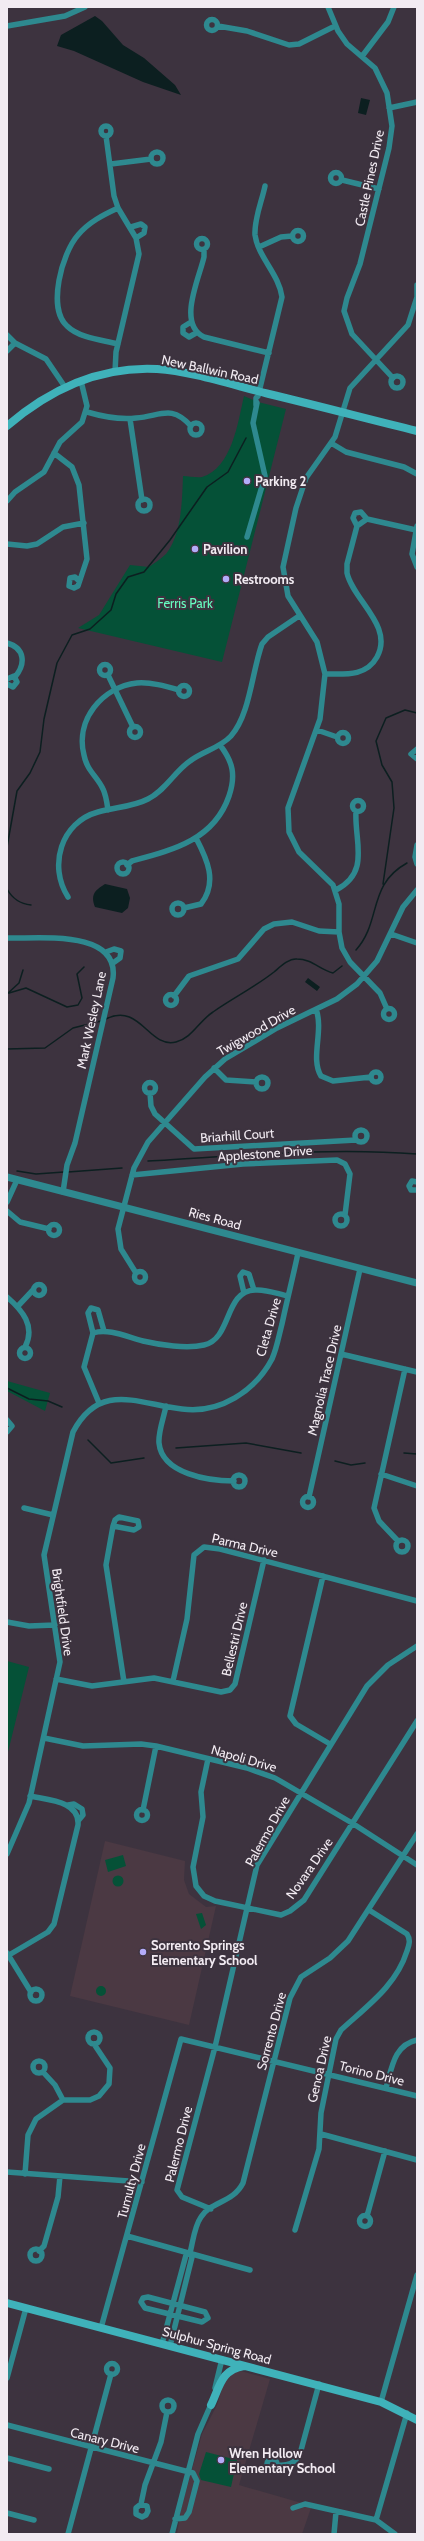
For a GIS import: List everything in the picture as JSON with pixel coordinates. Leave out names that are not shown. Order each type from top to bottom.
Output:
[{"type":"main road","name":"New Ballwin Road","points":[[7,426],[35,404],[65,387],[81,381],[115,372],[165,370],[258,394],[342,412],[417,431]]},
{"type":"main road","name":"Sulphur Spring Road","points":[[7,2303],[319,2384],[381,2402],[407,2413],[417,2420]]},
{"type":"main road","points":[[211,2405],[224,2374],[236,2367],[245,2365]]},
{"type":"street","points":[[7,26],[65,16],[85,7]]},
{"type":"street","name":"Castle Pines Drive","points":[[328,7],[335,26],[347,44],[362,56],[381,78],[389,108],[391,141],[360,264],[346,298],[344,311],[352,334],[393,378]]},
{"type":"street","points":[[362,56],[390,18],[394,7]]},
{"type":"street","points":[[218,26],[242,30],[289,45],[305,42],[335,26]]},
{"type":"street","points":[[389,108],[417,102]]},
{"type":"street","points":[[106,136],[106,146],[111,164],[112,189],[118,208],[131,227],[136,238],[138,266],[118,344],[115,372]]},
{"type":"street","points":[[111,164],[151,159]]},
{"type":"street","points":[[342,180],[379,189]]},
{"type":"street","points":[[247,537],[265,476],[253,423],[256,405],[260,399],[258,394],[282,297],[277,280],[259,247],[255,228],[265,186]]},
{"type":"street","points":[[118,208],[99,217],[73,242],[68,252],[56,302],[60,318],[72,331],[118,344]]},
{"type":"street","points":[[131,227],[141,224],[145,227],[144,233],[136,238]]},
{"type":"street","points":[[259,247],[281,237],[292,236]]},
{"type":"street","points":[[204,249],[204,257],[191,310],[192,324],[196,333],[204,338],[269,353]]},
{"type":"street","points":[[387,1009],[380,993],[364,978],[347,957],[340,932],[340,904],[336,890],[330,881],[298,852],[290,838],[288,826],[290,802],[317,730],[325,674],[317,642],[299,616],[286,589],[284,561],[300,494],[306,478],[331,443],[350,388],[376,359],[404,332],[411,317],[417,297],[417,285]]},
{"type":"street","points":[[192,324],[183,327],[183,333],[189,337],[196,333]]},
{"type":"street","points":[[7,335],[15,344],[46,360],[65,387]]},
{"type":"street","points":[[7,350],[15,344]]},
{"type":"street","points":[[7,501],[15,492],[41,475],[60,442],[78,426],[87,412],[86,396],[81,381]]},
{"type":"street","points":[[87,412],[111,418],[130,419],[170,412],[181,417],[191,426]]},
{"type":"street","points":[[130,419],[142,500]]},
{"type":"street","points":[[331,443],[346,452],[404,467],[417,473]]},
{"type":"street","points":[[54,453],[75,471],[79,485],[87,559],[78,580]]},
{"type":"street","points":[[357,526],[353,518],[355,513],[361,512],[367,519],[416,528],[412,554],[417,567]]},
{"type":"street","points":[[325,674],[359,673],[372,664],[379,651],[380,636],[347,573],[346,564],[357,526],[367,519]]},
{"type":"street","points":[[7,544],[27,546],[37,544],[63,527],[84,523]]},
{"type":"street","points":[[68,897],[64,890],[58,868],[62,845],[68,834],[81,820],[108,810],[148,800],[167,786],[190,761],[220,745],[231,736],[241,720],[262,644],[268,637],[299,616]]},
{"type":"street","points":[[7,643],[15,646],[22,656],[22,667],[16,677],[16,686],[11,687],[7,684]]},
{"type":"street","points":[[108,675],[133,726]]},
{"type":"street","points":[[7,679],[10,676],[16,677]]},
{"type":"street","points":[[108,810],[103,788],[92,774],[84,759],[83,736],[93,707],[115,690],[125,686],[143,683],[179,690]]},
{"type":"street","points":[[317,730],[338,737]]},
{"type":"street","points":[[127,865],[132,861],[170,851],[196,838],[217,819],[230,791],[233,768],[230,758],[220,745]]},
{"type":"street","points":[[417,749],[411,754],[417,759]]},
{"type":"street","points":[[336,890],[351,880],[356,867],[359,839],[356,811]]},
{"type":"street","points":[[184,908],[201,904],[209,884],[210,866],[196,838]]},
{"type":"street","points":[[417,845],[415,857],[417,864]]},
{"type":"street","name":"Twigwood Drive","points":[[136,1273],[123,1253],[118,1240],[118,1229],[132,1175],[144,1147],[163,1123],[188,1099],[214,1068],[265,1035],[348,992],[364,978],[377,961],[403,907],[417,890]]},
{"type":"street","points":[[174,996],[189,976],[238,958],[264,929],[274,924],[292,922],[319,931],[340,932]]},
{"type":"street","points":[[391,934],[417,943]]},
{"type":"street","name":"Mark Wesley Lane","points":[[7,938],[85,941],[106,952],[113,963],[113,978],[105,1015],[74,1147],[67,1165],[63,1192]]},
{"type":"street","points":[[106,952],[114,949],[121,951],[120,958],[113,963]]},
{"type":"street","points":[[316,1009],[320,1021],[316,1063],[320,1076],[333,1081],[371,1077]]},
{"type":"street","points":[[214,1068],[226,1080],[256,1082]]},
{"type":"street","name":"Briarhill Court","points":[[150,1093],[152,1111],[189,1147],[199,1150],[356,1140]]},
{"type":"street","name":"Applestone Drive","points":[[132,1175],[251,1164],[339,1161],[345,1164],[350,1174],[345,1216]]},
{"type":"street","name":"Ries Road","points":[[7,1177],[124,1206],[298,1253],[417,1283]]},
{"type":"street","points":[[7,1202],[17,1180]]},
{"type":"street","points":[[417,1182],[412,1181],[409,1186],[411,1190],[417,1190]]},
{"type":"street","points":[[7,1211],[20,1222],[49,1229]]},
{"type":"street","name":"Cleta Drive","points":[[99,1403],[130,1399],[183,1409],[208,1408],[231,1400],[251,1387],[273,1357],[298,1253]]},
{"type":"street","name":"Magnolia Trace Drive","points":[[309,1497],[360,1269]]},
{"type":"street","points":[[244,1293],[240,1276],[244,1272],[249,1274],[254,1290]]},
{"type":"street","points":[[18,1306],[33,1290]]},
{"type":"street","points":[[93,1333],[104,1331],[151,1343],[204,1345],[216,1339],[236,1301],[244,1293],[254,1290],[288,1296]]},
{"type":"street","points":[[7,1297],[18,1306],[29,1326],[29,1339],[25,1347]]},
{"type":"street","points":[[99,1403],[84,1367],[93,1333],[88,1313],[92,1307],[98,1310],[104,1331]]},
{"type":"street","points":[[341,1354],[417,1372]]},
{"type":"street","points":[[398,1541],[379,1521],[375,1512],[374,1503],[405,1369]]},
{"type":"street","name":"Brightfield Drive","points":[[7,1854],[9,1846],[21,1824],[30,1796],[44,1738],[60,1654],[45,1560],[53,1515],[73,1432],[81,1419],[99,1403]]},
{"type":"street","points":[[166,1406],[159,1440],[167,1461],[180,1469],[210,1479],[234,1481]]},
{"type":"street","points":[[7,1420],[12,1426],[7,1432]]},
{"type":"street","points":[[381,1474],[417,1486]]},
{"type":"street","points":[[24,1508],[53,1515]]},
{"type":"street","points":[[113,1526],[106,1565],[124,1682]]},
{"type":"street","name":"Parma Drive","points":[[173,1681],[186,1619],[194,1555],[200,1549],[211,1546],[417,1601]]},
{"type":"street","name":"Bellestri Drive","points":[[56,1679],[92,1686],[154,1678],[221,1692],[233,1688],[264,1560]]},
{"type":"street","points":[[323,1576],[290,1716],[296,1724],[330,1744]]},
{"type":"street","points":[[7,1622],[34,1626],[55,1625]]},
{"type":"street","name":"Palermo Drive","points":[[211,2208],[182,2197],[177,2190],[215,2047],[257,1865],[330,1744],[373,1678],[392,1662],[417,1646]]},
{"type":"street","name":"Novara Drive","points":[[208,1759],[201,1792],[203,1817],[193,1867],[194,1880],[200,1891],[209,1899],[276,1915],[286,1914],[295,1909],[304,1900],[417,1721]]},
{"type":"street","name":"Napoli Drive","points":[[44,1738],[83,1746],[142,1744],[156,1746],[258,1771],[302,1792],[417,1864]]},
{"type":"street","points":[[143,1810],[156,1746]]},
{"type":"street","points":[[30,1796],[68,1805],[76,1812],[78,1821],[54,1924],[48,1932],[8,1954],[31,1992]]},
{"type":"street","name":"Sorrento Drive","points":[[166,2345],[180,2305],[192,2257],[190,2253],[198,2221],[211,2208],[233,2196],[243,2183],[290,1998],[297,1982],[307,1972],[339,1951],[369,1910],[417,1834]]},
{"type":"street","name":"Genoa Drive","points":[[295,2230],[319,2150],[321,2113],[328,2074],[338,2035],[391,1984],[403,1963],[410,1942],[405,1932],[369,1910]]},
{"type":"street","name":"Torino Drive","points":[[181,2039],[417,2096]]},
{"type":"street","name":"Tumulty Drive","points":[[101,2328],[181,2039]]},
{"type":"street","points":[[386,2088],[398,2050],[408,2042],[417,2040]]},
{"type":"street","points":[[25,2174],[28,2135],[33,2124],[53,2106],[63,2100],[95,2098],[103,2093],[109,2084],[110,2068],[94,2044]]},
{"type":"street","points":[[43,2072],[55,2085],[63,2100]]},
{"type":"street","points":[[321,2134],[417,2160]]},
{"type":"street","points":[[367,2216],[385,2151]]},
{"type":"street","points":[[7,2172],[142,2182]]},
{"type":"street","points":[[39,2250],[44,2246],[58,2197],[60,2176]]},
{"type":"street","points":[[127,2236],[250,2270]]},
{"type":"street","name":"Sorrento Drive","points":[[166,2345],[169,2314],[186,2255],[190,2253]]},
{"type":"street","points":[[381,2402],[417,2275]]},
{"type":"street","points":[[145,2297],[180,2305],[205,2312],[208,2318],[202,2322],[145,2308],[141,2302],[145,2297]]},
{"type":"street","points":[[7,2378],[26,2308]]},
{"type":"street","points":[[172,2534],[198,2434],[211,2405],[222,2359]]},
{"type":"street","points":[[68,2534],[111,2374]]},
{"type":"street","points":[[277,2465],[287,2466],[295,2461],[300,2454],[319,2384]]},
{"type":"street","points":[[141,2504],[144,2485],[161,2442],[167,2412]]},
{"type":"street","points":[[376,2520],[407,2413]]},
{"type":"street","name":"Canary Drive","points":[[7,2425],[188,2472],[197,2476],[188,2512],[185,2518],[175,2519]]},
{"type":"street","points":[[7,2458],[49,2469]]},
{"type":"street","points":[[293,2508],[305,2504],[376,2520],[396,2534]]},
{"type":"street","points":[[334,2534],[336,2512]]},
{"type":"street","points":[[7,2513],[34,2520]]},
{"type":"shaded area","points":[[95,16],[102,21],[123,45],[144,58],[175,85],[181,95],[143,82],[74,51],[57,46],[61,35]]},
{"type":"shaded area","points":[[361,98],[370,100],[366,115],[358,113]]},
{"type":"shaded area","points":[[105,884],[127,889],[130,898],[128,908],[122,913],[95,907],[93,899],[94,893]]},
{"type":"shaded area","points":[[308,978],[320,987],[317,991],[305,982]]},
{"type":"shaded area","name":"Sorrento Springs Elementary School","points":[[105,1841],[185,1861],[184,1880],[189,1894],[206,1907],[216,1906],[189,2025],[70,1996]]},
{"type":"shaded area","name":"Wren Hollow Elementary School","points":[[241,2371],[270,2379],[239,2485],[305,2504],[311,2508],[302,2534],[177,2534],[181,2509],[202,2434],[217,2405],[224,2382],[235,2372]]},
{"type":"green space","name":"Ferris Park","points":[[244,396],[258,402],[286,409],[222,662],[78,628],[99,615],[130,565],[149,567],[166,554],[175,537],[178,527],[183,476],[202,477],[212,472],[220,464],[232,443]]},
{"type":"green space","points":[[7,1381],[50,1393],[45,1411],[7,1391]]},
{"type":"green space","points":[[7,1661],[29,1667],[7,1756]]},
{"type":"green space","points":[[123,1855],[126,1866],[108,1872],[105,1860]]},
{"type":"green space","points":[[116,1876],[120,1876],[122,1877],[122,1885],[116,1886],[113,1883],[113,1879]]},
{"type":"green space","points":[[202,1913],[206,1925],[201,1929],[196,1914]]},
{"type":"green space","points":[[99,1986],[103,1986],[106,1991],[103,1996],[99,1996],[96,1993],[96,1989]]},
{"type":"green space","points":[[206,2452],[237,2460],[231,2487],[201,2480],[199,2474]]},
{"type":"waterway","points":[[7,847],[17,791],[30,773],[40,752],[44,719],[57,663],[72,635],[90,629],[111,610],[116,594],[128,577],[144,572],[170,540],[207,487],[228,472],[246,438]]},
{"type":"waterway","points":[[383,884],[394,808],[392,782],[382,765],[376,741],[386,718],[405,710],[417,713]]},
{"type":"waterway","points":[[356,950],[364,939],[380,893],[386,882],[394,872],[407,863]]},
{"type":"waterway","points":[[7,889],[17,900],[31,905]]},
{"type":"waterway","points":[[106,1019],[118,1015],[127,1016],[136,1021],[158,1039],[167,1042],[176,1042],[187,1037],[213,1012],[259,983],[291,960],[302,959],[333,973],[342,966]]},
{"type":"waterway","points":[[9,993],[26,988],[67,1007],[78,1005],[82,998],[77,974],[84,967]]},
{"type":"waterway","points":[[7,994],[19,983],[23,970]]},
{"type":"waterway","points":[[7,1049],[45,1048],[73,1028],[101,1021]]},
{"type":"waterway","points":[[148,1161],[350,1151],[417,1154]]},
{"type":"waterway","points":[[68,1172],[122,1168]]},
{"type":"waterway","points":[[17,1171],[36,1174],[64,1172]]},
{"type":"waterway","points":[[7,1388],[29,1399],[48,1401],[62,1407]]},
{"type":"waterway","points":[[88,1440],[111,1463],[144,1458]]},
{"type":"waterway","points":[[176,1448],[246,1443],[301,1453]]},
{"type":"waterway","points":[[404,1453],[417,1454]]},
{"type":"waterway","points":[[335,1461],[351,1465],[365,1463]]},
{"type":"place","name":"Parking 2","points":[[247,481]]},
{"type":"place","name":"Pavilion","points":[[195,549]]},
{"type":"place","name":"Restrooms","points":[[226,579]]},
{"type":"place","name":"Sorrento Springs Elementary School","points":[[143,1952]]},
{"type":"place","name":"Wren Hollow Elementary School","points":[[221,2460]]}]
